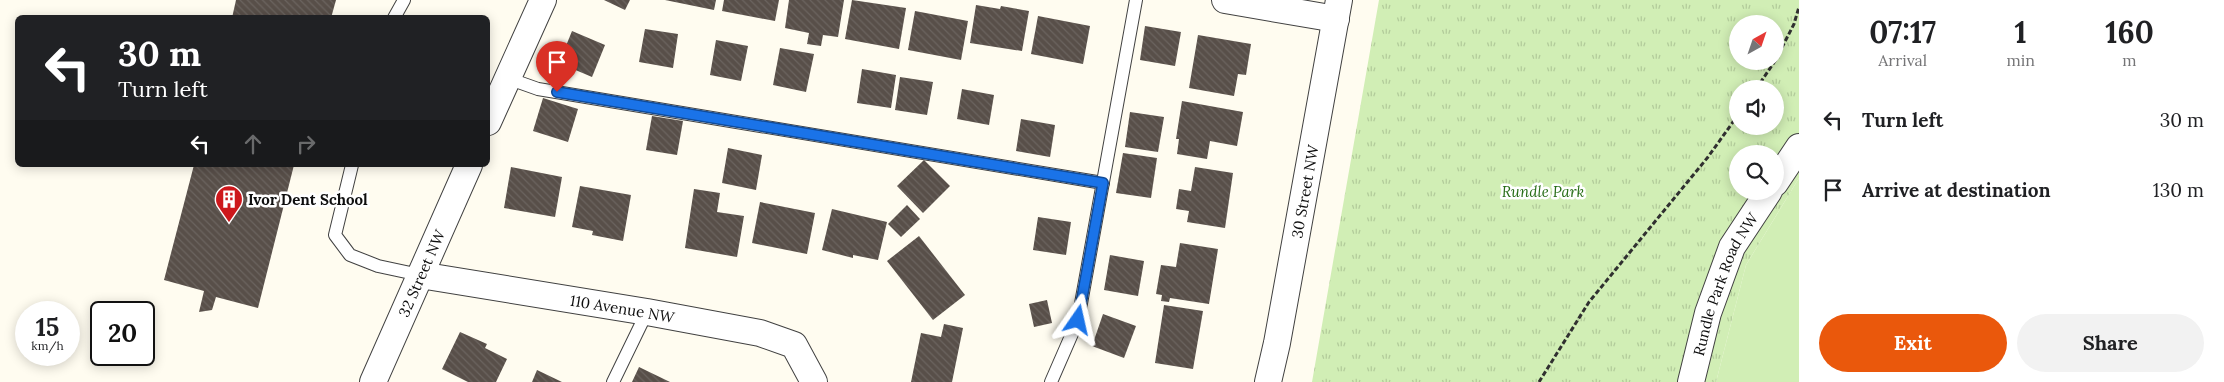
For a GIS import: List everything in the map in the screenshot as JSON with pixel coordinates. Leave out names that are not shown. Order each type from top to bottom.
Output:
[{"type":"street","points":[[490,117],[544,0]]},
{"type":"street","points":[[1226,0],[1338,9]]},
{"type":"street","name":"30 Street NW","points":[[1268,382],[1279,333],[1338,9]]},
{"type":"street","points":[[1784,170],[1799,148]]},
{"type":"street","name":"32 Street NW","points":[[372,382],[468,167]]},
{"type":"street","name":"Rundle Park Road NW","points":[[1691,382],[1708,313],[1732,247],[1763,200]]},
{"type":"street","name":"110 Avenue NW","points":[[420,275],[647,312],[760,334],[794,345],[812,376]]},
{"type":"lane","points":[[396,15],[404,0]]},
{"type":"lane","points":[[1051,382],[1078,320],[1136,0]]},
{"type":"lane","points":[[507,78],[538,89],[1103,183]]},
{"type":"lane","points":[[352,167],[335,235],[350,255],[378,266],[420,275]]},
{"type":"lane","points":[[613,382],[647,312]]},
{"type":"path","points":[[1784,43],[1794,24],[1799,7]]},
{"type":"path","points":[[1539,382],[1589,302],[1708,156],[1729,127]]},
{"type":"green space","name":"Rundle Park","points":[[1379,0],[1799,0],[1799,178],[1746,265],[1716,382],[1312,382]]},
{"type":"green space","points":[[1799,178],[1799,382],[1716,382],[1746,265]]},
{"type":"building","points":[[236,0],[336,0],[332,15],[233,15]]},
{"type":"building","points":[[604,0],[630,0],[625,10]]},
{"type":"building","points":[[665,0],[716,0],[714,10]]},
{"type":"building","points":[[724,0],[779,0],[775,21],[722,11]]},
{"type":"building","points":[[789,0],[844,0],[838,37],[823,35],[821,46],[807,44],[809,33],[785,28]]},
{"type":"building","points":[[852,0],[906,8],[899,49],[845,39]]},
{"type":"building","points":[[976,5],[1000,9],[1001,6],[1029,11],[1022,51],[970,43]]},
{"type":"building","points":[[915,11],[968,21],[961,60],[908,50]]},
{"type":"building","points":[[1038,16],[1090,26],[1083,64],[1031,54]]},
{"type":"building","points":[[1145,26],[1181,32],[1175,66],[1140,60]]},
{"type":"building","points":[[645,29],[678,34],[673,68],[639,62]]},
{"type":"building","points":[[572,31],[605,45],[592,77],[559,63]]},
{"type":"building","points":[[1198,35],[1251,44],[1246,75],[1238,74],[1234,96],[1189,88]]},
{"type":"building","points":[[716,40],[748,46],[741,81],[710,75]]},
{"type":"building","points":[[780,48],[814,54],[806,92],[773,85]]},
{"type":"building","points":[[862,69],[896,75],[891,108],[857,103]]},
{"type":"building","points":[[900,77],[933,82],[927,115],[895,110]]},
{"type":"building","points":[[962,89],[994,95],[989,125],[957,119]]},
{"type":"building","points":[[543,98],[578,109],[568,142],[533,131]]},
{"type":"building","points":[[1182,101],[1243,112],[1237,146],[1210,141],[1207,159],[1177,154],[1179,139],[1176,139]]},
{"type":"building","points":[[1130,112],[1164,117],[1158,152],[1125,147]]},
{"type":"building","points":[[652,116],[683,121],[677,155],[646,150]]},
{"type":"building","points":[[1021,119],[1055,125],[1050,157],[1016,151]]},
{"type":"building","points":[[728,148],[762,155],[756,190],[722,183]]},
{"type":"building","points":[[1123,153],[1157,158],[1151,198],[1116,193]]},
{"type":"building","points":[[924,160],[950,186],[923,213],[897,186]]},
{"type":"building","name":"Ivor Dent School","points":[[193,167],[293,167],[258,308],[216,297],[212,310],[199,312],[204,291],[164,280]]},
{"type":"building","points":[[511,167],[562,177],[555,217],[504,208]]},
{"type":"building","points":[[1195,167],[1233,173],[1225,228],[1187,222],[1189,211],[1176,209],[1179,189],[1191,191]]},
{"type":"building","points":[[580,186],[631,195],[623,241],[592,235],[593,231],[572,227]]},
{"type":"building","points":[[694,189],[720,193],[717,212],[744,216],[737,257],[685,248]]},
{"type":"building","points":[[760,202],[815,213],[807,254],[752,243]]},
{"type":"building","points":[[907,205],[920,219],[901,237],[888,224]]},
{"type":"building","points":[[832,209],[887,222],[878,260],[853,255],[853,258],[822,250]]},
{"type":"building","points":[[1038,217],[1071,222],[1066,255],[1033,250]]},
{"type":"building","points":[[919,236],[965,295],[933,320],[887,261]]},
{"type":"building","points":[[1180,243],[1218,249],[1209,304],[1170,298],[1169,302],[1161,301],[1162,295],[1156,294],[1161,265],[1176,267]]},
{"type":"building","points":[[1110,255],[1144,261],[1138,296],[1104,290]]},
{"type":"building","points":[[1047,300],[1052,323],[1034,327],[1029,304]]},
{"type":"building","points":[[1164,305],[1203,311],[1193,369],[1155,363]]},
{"type":"building","points":[[1103,314],[1136,326],[1124,358],[1092,346]]},
{"type":"building","points":[[944,324],[963,328],[952,382],[911,382],[921,333],[941,337]]},
{"type":"building","points":[[460,332],[487,344],[485,348],[507,359],[496,382],[468,382],[442,369]]},
{"type":"building","points":[[639,367],[670,382],[632,382]]},
{"type":"building","points":[[537,370],[562,382],[532,382]]},
{"type":"place","name":"Ivor Dent School","points":[[229,223]]},
{"type":"route","points":[[557,92],[1103,183],[1078,320]]}]
